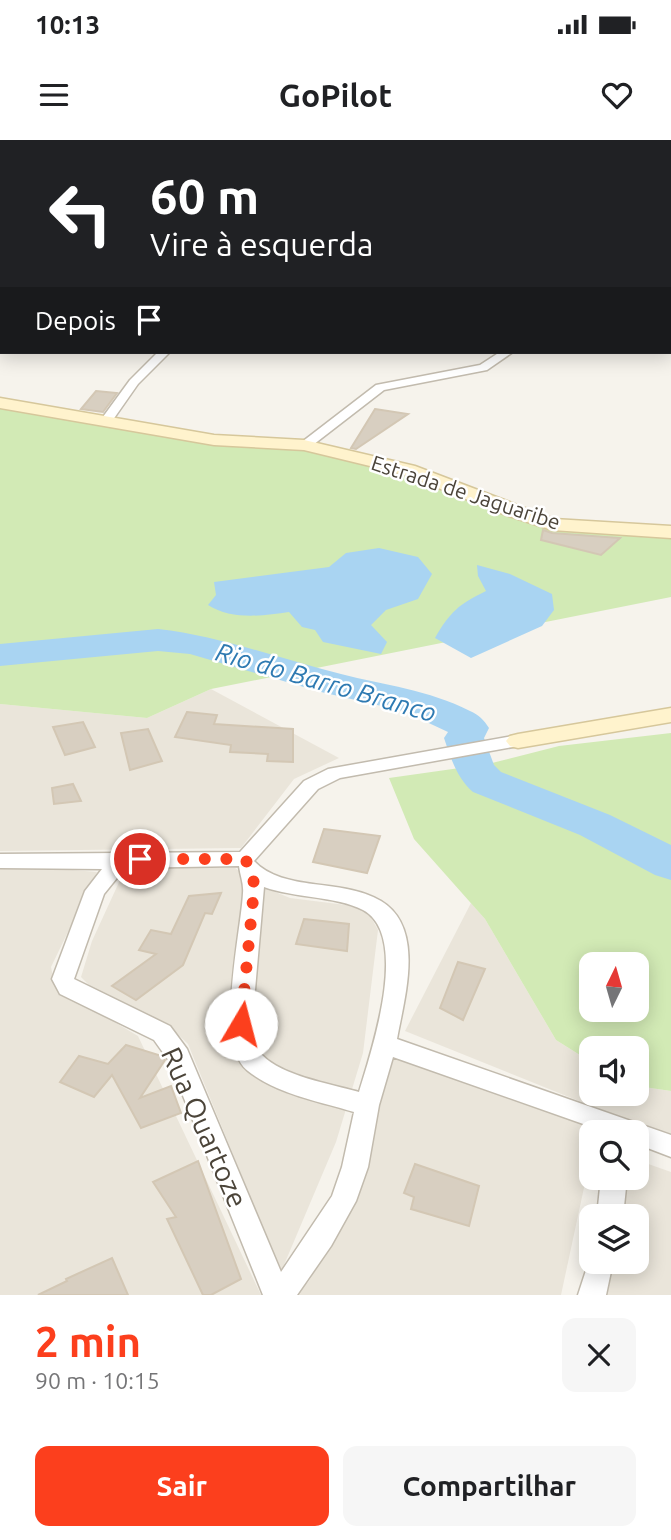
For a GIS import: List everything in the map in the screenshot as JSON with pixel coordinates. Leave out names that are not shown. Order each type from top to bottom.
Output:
[{"type":"street","points":[[106,421],[134,382],[162,354]]},
{"type":"street","points":[[304,445],[380,387],[483,368],[504,354]]},
{"type":"street","name":"Estrada de Jaguaribe","points":[[0,404],[215,440],[304,445],[409,470],[552,524],[671,532]]},
{"type":"street","points":[[367,1105],[285,1081],[254,1063],[244,1047],[241,1024],[254,889],[249,866],[311,785],[335,773],[671,715]]},
{"type":"street","points":[[0,861],[43,863],[120,860],[249,866],[284,887],[350,898],[383,914],[396,935],[398,957],[385,1044],[367,1105],[355,1167],[343,1201],[323,1237],[279,1295]]},
{"type":"street","name":"Rua Quartoze","points":[[120,860],[95,891],[63,979],[68,988],[162,1033],[178,1056],[279,1295]]},
{"type":"street","points":[[385,1044],[597,1120]]},
{"type":"street","points":[[649,1138],[671,1146]]},
{"type":"street","points":[[592,1295],[597,1274]]},
{"type":"shaded area","points":[[211,689],[339,758],[294,779],[241,848],[0,851],[0,704],[147,718]]},
{"type":"shaded area","points":[[0,864],[97,872],[51,967],[55,987],[138,1036],[261,1295],[0,1295]]},
{"type":"shaded area","points":[[126,867],[235,868],[263,887],[290,898],[346,905],[368,912],[378,930],[363,1053],[336,1142],[281,1272],[188,1044],[166,1023],[93,989],[81,977],[92,941]]},
{"type":"shaded area","points":[[471,903],[485,919],[556,1040],[579,1054],[579,1101],[405,1031]]},
{"type":"shaded area","points":[[390,1054],[581,1120],[579,1190],[584,1190],[561,1295],[296,1295],[309,1281],[345,1217]]},
{"type":"shaded area","points":[[649,1088],[671,1091],[671,1138],[649,1129],[649,1120],[626,1120],[591,1106],[649,1106]]},
{"type":"shaded area","points":[[649,1164],[671,1172],[671,1295],[600,1295],[605,1274],[649,1274],[649,1204],[621,1204],[624,1190],[649,1190]]},
{"type":"green space","points":[[0,408],[298,447],[371,463],[503,514],[671,535],[671,597],[211,689],[147,718],[0,704]]},
{"type":"green space","points":[[671,733],[671,1091],[649,1088],[649,1036],[579,1036],[579,1054],[556,1040],[485,919],[414,839],[389,778],[488,764],[559,746]]},
{"type":"water","points":[[379,548],[418,557],[432,574],[418,599],[386,610],[371,625],[387,642],[381,654],[323,642],[315,630],[302,627],[289,612],[237,615],[208,605],[216,595],[214,582],[329,567],[346,553]]},
{"type":"water","points":[[477,565],[510,574],[552,594],[554,610],[542,626],[471,658],[435,638],[456,610],[486,591],[478,576]]},
{"type":"building","points":[[96,391],[117,393],[103,412],[81,409]]},
{"type":"building","points":[[375,409],[408,414],[356,449],[351,448]]},
{"type":"building","points":[[543,530],[620,538],[601,555],[541,540]]},
{"type":"building","points":[[187,712],[217,715],[214,724],[293,729],[293,762],[267,761],[268,754],[230,752],[231,745],[175,737]]},
{"type":"building","points":[[83,722],[95,747],[65,755],[53,727]]},
{"type":"building","points":[[148,729],[162,761],[130,770],[121,733]]},
{"type":"building","points":[[73,784],[81,801],[54,804],[52,788]]},
{"type":"building","points":[[324,829],[380,836],[367,873],[313,862]]},
{"type":"building","points":[[221,893],[212,914],[205,913],[183,965],[136,1000],[112,986],[156,954],[139,950],[151,930],[171,934],[189,896]]},
{"type":"building","points":[[304,919],[349,924],[347,951],[296,944]]},
{"type":"building","points":[[458,962],[485,969],[463,1020],[440,1008]]},
{"type":"building","points":[[126,1045],[162,1056],[165,1060],[140,1098],[171,1086],[181,1113],[141,1128],[112,1075],[94,1097],[60,1082],[79,1056],[108,1064]]},
{"type":"building","points":[[198,1161],[241,1279],[211,1295],[203,1295],[167,1219],[176,1217],[153,1182]]},
{"type":"building","points":[[415,1164],[479,1186],[469,1226],[411,1209],[414,1197],[404,1193]]},
{"type":"building","points":[[112,1258],[128,1295],[38,1295],[67,1281],[66,1279]]},
{"type":"waterway","name":"Rio do Barro Branco","points":[[0,655],[158,640],[193,644],[334,684],[414,702],[456,719],[470,728],[464,738],[475,767],[487,782],[595,825],[671,864]]},
{"type":"route","points":[[140,859],[245,859],[253,873],[254,889],[241,1024]]}]
